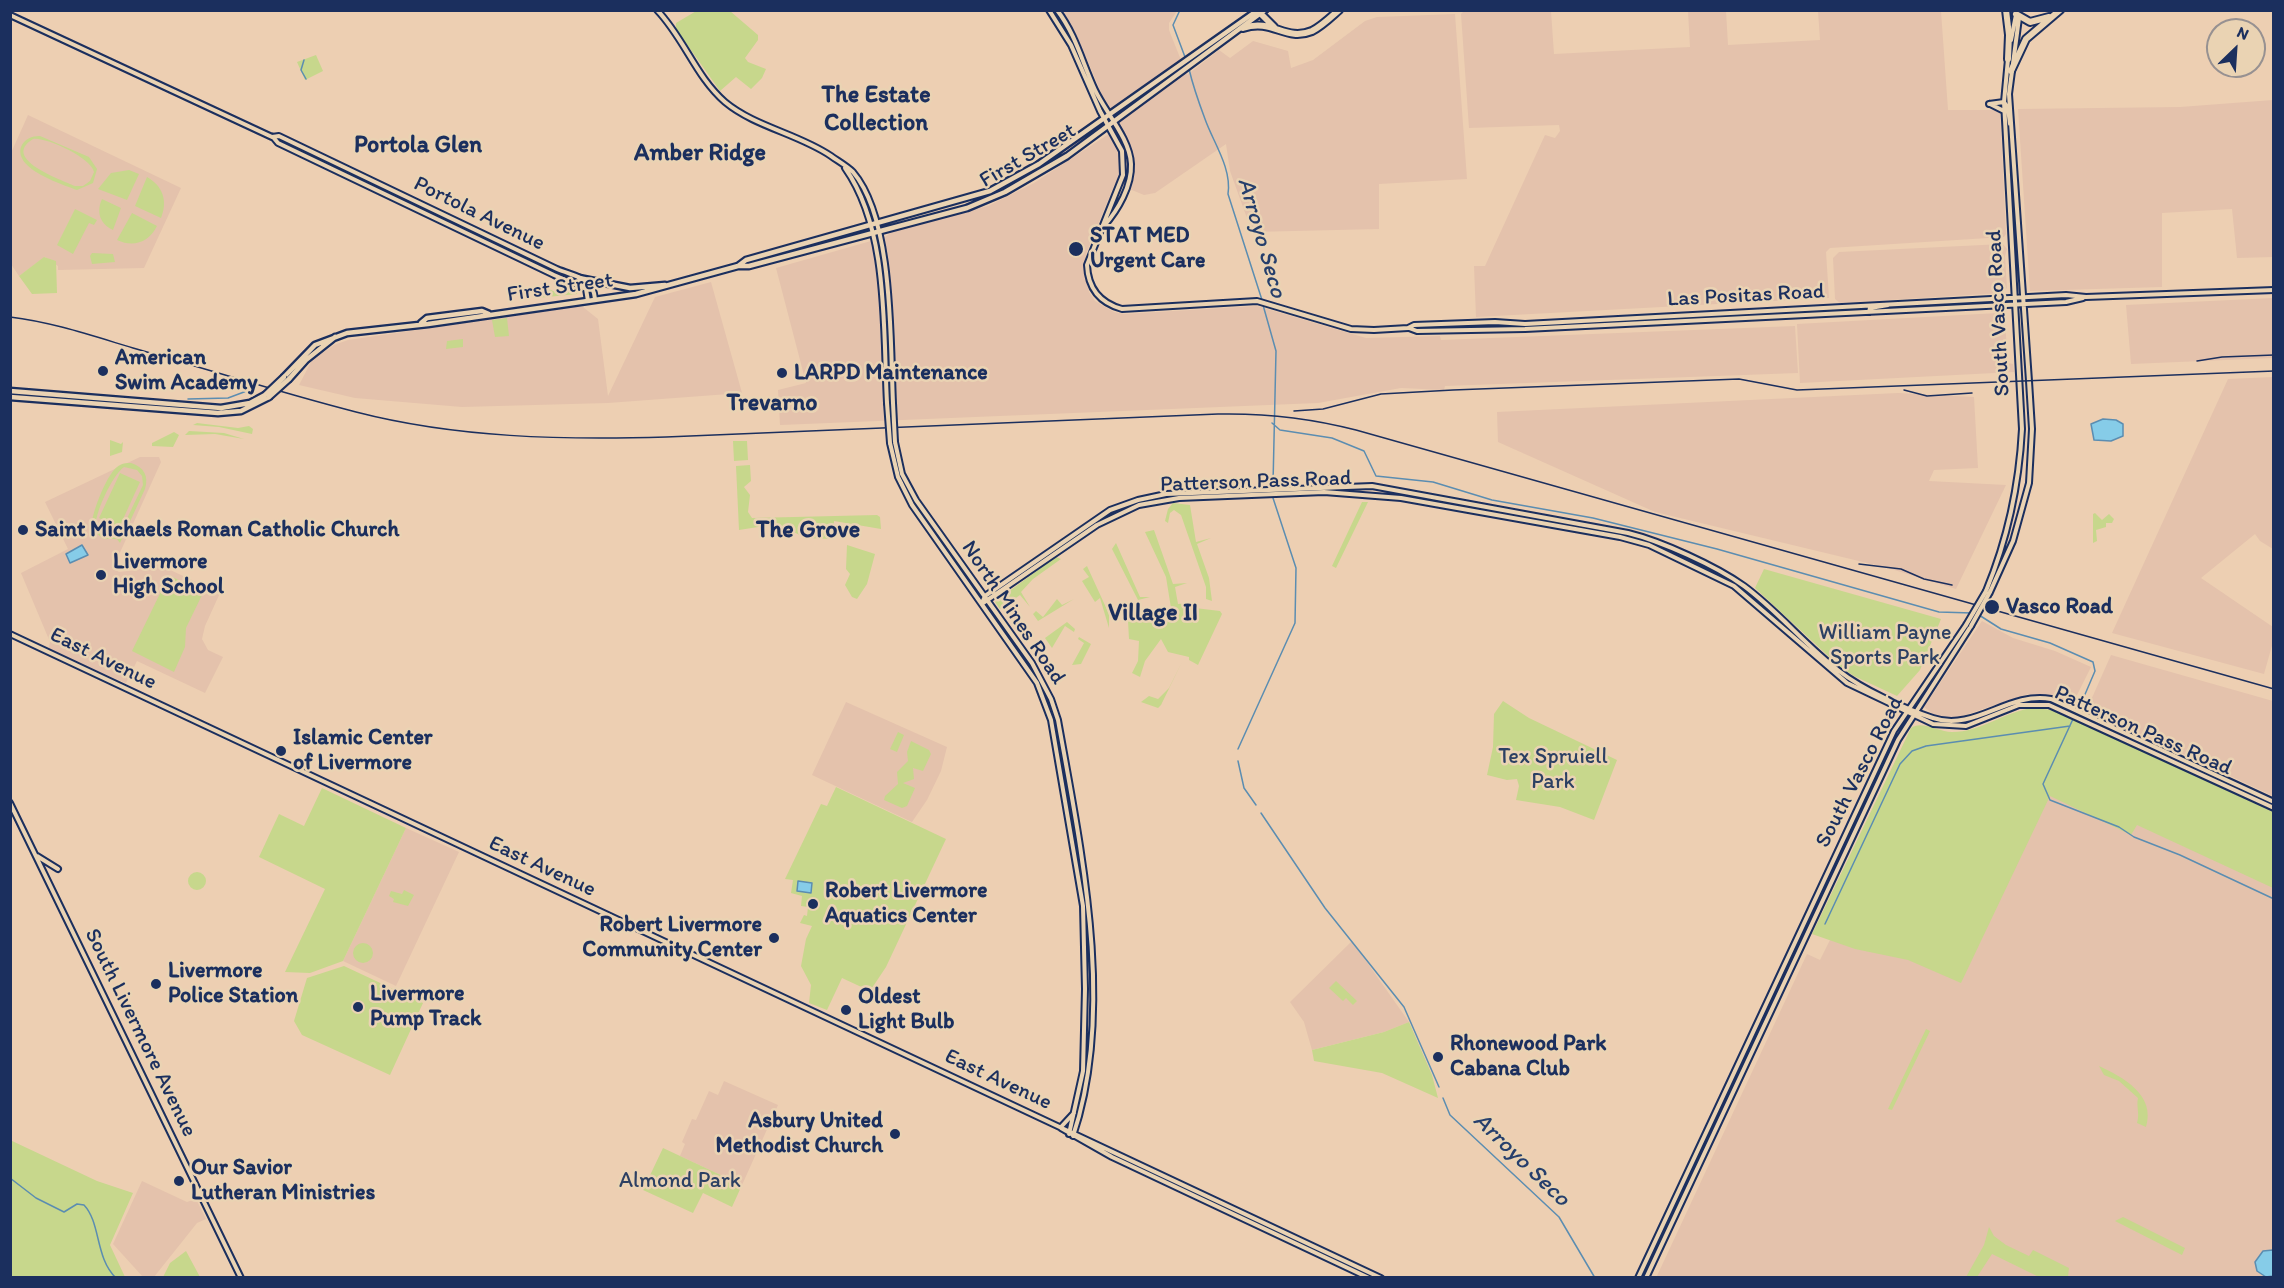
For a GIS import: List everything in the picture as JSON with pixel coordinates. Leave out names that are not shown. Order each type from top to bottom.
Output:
[{"type":"highway","points":[[1243,28],[1261,24],[1290,34],[1313,30],[1340,10]]},
{"type":"highway","points":[[2006,10],[2009,27],[2007,60]]},
{"type":"highway","points":[[2018,16],[2036,22],[2060,10]]},
{"type":"highway","points":[[2011,71],[2026,39],[2060,10]]},
{"type":"highway","points":[[1260,11],[1277,29]]},
{"type":"main road","name":"North Mines Road","points":[[657,10],[704,77],[725,102],[830,155],[852,171],[861,184],[875,221],[885,263],[893,443],[902,474],[916,500],[1044,683],[1058,720],[1089,905],[1091,1000],[1087,1087],[1072,1133]]},
{"type":"main road","name":"Las Positas Road","points":[[1049,10],[1071,45],[1122,151],[1124,168],[1102,229],[1088,258],[1088,272],[1094,292],[1113,307],[1131,309],[1252,300],[1271,303],[1351,328],[1408,328],[1417,331],[1525,329],[2066,302],[2086,297]]},
{"type":"main road","name":"Las Positas Road","points":[[1057,10],[1077,41],[1106,117]]},
{"type":"main road","name":"First Street","points":[[738,266],[746,260],[875,221],[990,191],[1039,164],[1191,56],[1260,11]]},
{"type":"main road","name":"First Street","points":[[10,397],[218,413],[241,411],[267,396],[315,345],[335,337],[357,331],[421,323],[432,317],[482,311],[489,314],[636,294],[968,208],[1005,192],[1051,166],[1243,28],[1260,11]]},
{"type":"main road","name":"Portola Avenue","points":[[10,15],[272,136],[278,143],[554,275],[581,285],[586,289],[588,300]]},
{"type":"main road","name":"South Vasco Road","points":[[1988,591],[2006,541],[2019,478],[2022,429],[2004,111],[2007,60],[2018,16]]},
{"type":"main road","name":"South Vasco Road","points":[[1646,1278],[1898,740],[1969,625],[2013,541],[2029,483],[2032,429],[2011,103],[2011,71],[2018,16]]},
{"type":"main road","points":[[2004,95],[2011,103]]},
{"type":"main road","points":[[2004,111],[1989,104],[2004,102],[2008,108],[2012,128]]},
{"type":"main road","name":"Las Positas Road","points":[[1102,229],[1117,210],[1131,175],[1128,146],[1110,124]]},
{"type":"main road","name":"Portola Avenue","points":[[272,136],[279,136],[579,278],[593,286],[595,299]]},
{"type":"main road","name":"North Mines Road","points":[[843,165],[858,187],[878,262],[887,403],[898,477],[912,505],[1037,683],[1051,720],[1083,906],[1085,989],[1083,1056],[1072,1133]]},
{"type":"main road","points":[[579,278],[630,288],[674,285]]},
{"type":"main road","name":"Las Positas Road","points":[[1408,328],[1414,325],[1495,322],[1525,324],[2014,297],[2066,295],[2086,297],[2274,290]]},
{"type":"main road","points":[[1869,312],[1870,308],[1889,304]]},
{"type":"main road","name":"First Street","points":[[10,392],[221,408],[250,403],[267,396]]},
{"type":"main road","name":"Patterson Pass Road","points":[[985,596],[1110,510],[1138,500],[1166,494],[1268,488],[1344,485],[1386,487],[1639,535],[1731,578],[1844,675],[1936,719],[1957,721],[1974,718],[2017,700],[2051,699],[2274,802]]},
{"type":"main road","name":"Patterson Pass Road","points":[[982,603],[1097,525],[1139,505],[1179,498],[1280,494],[1346,493],[1426,500],[1640,542],[1729,583],[1841,679],[1905,712],[1938,725],[1960,727],[1976,723],[2019,705],[2049,705],[2274,808]]},
{"type":"main road","points":[[982,603],[985,596]]},
{"type":"main road","name":"South Vasco Road","points":[[1638,1278],[1890,740],[1905,712],[1969,625]]},
{"type":"main road","name":"East Avenue","points":[[10,634],[1382,1278]]},
{"type":"main road","name":"South Livermore Avenue","points":[[10,804],[241,1278]]},
{"type":"main road","points":[[36,856],[58,869]]},
{"type":"main road","points":[[1083,1056],[1086,1061],[1087,1087]]},
{"type":"main road","points":[[1060,1128],[1076,1110]]},
{"type":"main road","name":"East Avenue","points":[[1072,1133],[1369,1278]]},
{"type":"shaded area","points":[[1465,10],[1551,11],[1554,54],[1690,47],[1688,11],[1726,11],[1728,45],[1820,40],[1818,11],[1941,11],[1948,110],[2000,110],[2006,234],[2004,237],[1830,248],[1826,252],[1829,298],[1476,317],[1474,266],[1485,266],[1545,135],[1555,138],[1560,131],[1559,125],[1469,128],[1461,14]]},
{"type":"shaded area","points":[[1061,11],[1177,11],[1169,23],[1169,30],[1187,75],[1219,50],[1230,58],[1253,41],[1288,51],[1291,68],[1313,60],[1365,21],[1377,17],[1455,14],[1467,179],[1379,184],[1379,229],[1252,232],[1230,171],[1226,144],[1155,193],[1144,195],[1115,183],[1086,254],[1084,273],[1089,292],[1095,301],[1114,312],[1124,314],[1257,306],[1366,338],[1440,336],[1441,340],[1795,326],[1798,373],[1445,386],[1444,390],[1401,388],[1318,403],[780,425],[778,390],[806,383],[776,268],[885,237],[895,230],[988,206],[1034,183],[1121,126],[1106,104],[1077,36]]},
{"type":"shaded area","points":[[2273,100],[2273,257],[2237,258],[2232,209],[2162,213],[2162,287],[2030,291],[2018,109],[2180,107]]},
{"type":"shaded area","points":[[28,115],[181,188],[144,268],[58,270],[58,266],[45,257],[19,276],[11,264],[11,153]]},
{"type":"shaded area","points":[[2003,244],[2007,249],[2005,256],[2007,288],[2001,293],[1840,303],[1835,299],[1833,258],[1839,252]]},
{"type":"shaded area","points":[[711,282],[742,393],[608,403],[462,407],[355,398],[299,385],[312,360],[334,345],[348,340],[583,307],[598,319],[608,396],[655,297]]},
{"type":"shaded area","points":[[2273,298],[2273,358],[2131,364],[2126,305]]},
{"type":"shaded area","points":[[1998,313],[2005,322],[2008,363],[2013,364],[2014,372],[1800,383],[1797,324]]},
{"type":"shaded area","points":[[2273,377],[2273,549],[2260,541],[2255,534],[2201,578],[2273,627],[2273,642],[2264,674],[2112,633],[2228,379]]},
{"type":"shaded area","points":[[1898,393],[1974,397],[1978,468],[1934,470],[1929,481],[2006,485],[1956,589],[1888,568],[1655,512],[1498,442],[1497,412]]},
{"type":"shaded area","name":"Livermore High School","points":[[140,457],[159,457],[161,462],[113,568],[119,572],[137,570],[155,563],[220,593],[205,626],[202,639],[208,650],[223,657],[205,693],[137,661],[126,683],[48,651],[50,642],[21,573],[68,549],[45,502]]},
{"type":"shaded area","points":[[1982,621],[2013,638],[2055,651],[2091,667],[2073,703],[2051,695],[2028,694],[1959,717],[1937,717],[1924,707]]},
{"type":"shaded area","points":[[2111,655],[2273,701],[2273,796],[2087,709]]},
{"type":"shaded area","points":[[846,702],[947,747],[941,771],[927,800],[912,822],[812,775]]},
{"type":"shaded area","points":[[1912,730],[2273,819],[2273,1277],[1656,1278],[1807,954],[1820,960],[1833,934]]},
{"type":"shaded area","points":[[406,828],[459,852],[396,986],[343,961]]},
{"type":"shaded area","points":[[1352,941],[1409,1022],[1384,1032],[1312,1050],[1304,1022],[1290,1002]]},
{"type":"shaded area","points":[[724,1081],[778,1105],[742,1185],[680,1156],[685,1144],[682,1142],[692,1119],[696,1120],[709,1091],[718,1095]]},
{"type":"shaded area","points":[[142,1181],[187,1202],[196,1199],[206,1219],[197,1223],[154,1277],[143,1277],[113,1244]]},
{"type":"green space","points":[[698,10],[730,11],[758,35],[758,40],[745,58],[748,62],[766,69],[762,78],[751,89],[736,77],[720,91],[676,29],[676,23]]},
{"type":"green space","points":[[316,55],[323,71],[305,80],[297,62]]},
{"type":"green space","points":[[40,136],[89,157],[97,169],[93,183],[77,190],[50,180],[31,169],[21,155],[21,147],[31,137]],"holes":[[[33,139],[40,139],[68,150],[91,166],[94,172],[90,181],[83,186],[75,186],[47,174],[28,161],[24,154],[25,147]]]},
{"type":"green space","points":[[129,170],[139,174],[127,200],[98,189],[111,173]]},
{"type":"green space","points":[[147,177],[163,194],[164,206],[161,218],[135,206]]},
{"type":"green space","points":[[102,199],[121,208],[113,230],[100,217],[99,208]]},
{"type":"green space","points":[[75,209],[97,220],[94,225],[89,223],[73,254],[57,245]]},
{"type":"green space","points":[[132,213],[157,226],[154,232],[140,242],[129,243],[117,240]]},
{"type":"green space","points":[[92,253],[113,254],[115,262],[92,264],[90,256]]},
{"type":"green space","points":[[44,257],[56,261],[57,293],[32,294],[19,276]]},
{"type":"green space","points":[[566,284],[579,289],[577,294],[537,298],[536,289],[540,290],[542,286],[560,294],[565,293]]},
{"type":"green space","points":[[507,318],[509,336],[495,337],[492,320]]},
{"type":"green space","points":[[463,339],[463,347],[446,349],[447,341]]},
{"type":"green space","points":[[197,423],[238,428],[249,426],[253,429],[252,434],[219,427],[193,425]]},
{"type":"green space","points":[[189,431],[224,433],[244,439],[215,434],[185,435]]},
{"type":"green space","points":[[174,432],[179,435],[173,447],[152,446],[152,443]]},
{"type":"green space","points":[[110,440],[121,444],[123,442],[122,452],[110,456]]},
{"type":"green space","points":[[733,441],[747,441],[748,460],[734,461]]},
{"type":"green space","points":[[131,463],[142,470],[146,476],[145,489],[120,543],[117,539],[103,539],[92,529],[96,506],[113,471],[122,464]],"holes":[[[124,467],[137,470],[142,476],[143,485],[121,531],[114,536],[105,536],[96,528],[98,514],[105,496]]]},
{"type":"green space","name":"The Grove","points":[[750,465],[751,481],[744,487],[750,495],[748,512],[752,518],[877,515],[880,517],[881,529],[834,521],[834,539],[806,538],[777,524],[739,530],[736,466]]},
{"type":"green space","points":[[120,473],[140,482],[119,528],[99,518]]},
{"type":"green space","points":[[1362,502],[1368,502],[1336,568],[1332,566]]},
{"type":"green space","points":[[1173,503],[1190,505],[1196,542],[1211,538],[1197,544],[1209,578],[1212,601],[1206,599],[1206,587],[1181,515],[1174,510],[1170,513],[1168,523],[1165,521],[1168,509]]},
{"type":"green space","points":[[2095,513],[2102,520],[2109,514],[2114,519],[2112,523],[2106,523],[2106,527],[2096,530],[2097,541],[2093,543],[2093,514]]},
{"type":"green space","points":[[1154,530],[1173,584],[1187,583],[1175,587],[1178,604],[1188,603],[1195,608],[1220,611],[1222,614],[1198,665],[1189,660],[1189,657],[1168,652],[1161,639],[1145,661],[1140,677],[1132,673],[1138,661],[1139,641],[1129,639],[1128,621],[1148,620],[1159,610],[1171,608],[1166,577],[1145,532]]},
{"type":"green space","points":[[1116,543],[1140,597],[1150,597],[1138,600],[1112,549]]},
{"type":"green space","points":[[847,545],[875,554],[867,584],[857,599],[852,597],[845,585],[850,574],[846,569]]},
{"type":"green space","points":[[1056,557],[1061,559],[1033,579],[1021,592],[1030,607],[1020,595],[1000,609],[995,602],[997,600]]},
{"type":"green space","points":[[1087,566],[1109,614],[1109,628],[1100,598],[1095,602],[1082,581],[1089,577],[1083,569]]},
{"type":"green space","name":"William Payne Sports Park","points":[[1764,569],[1941,619],[1920,670],[1897,696],[1854,676],[1839,666],[1755,588]]},
{"type":"green space","points":[[169,575],[203,593],[186,628],[185,647],[174,672],[132,651]]},
{"type":"green space","points":[[1057,599],[1062,605],[1074,599],[1038,621],[1033,614],[1036,611],[1043,617]]},
{"type":"green space","points":[[1067,622],[1075,629],[1074,632],[1065,626],[1052,648],[1045,638]]},
{"type":"green space","points":[[1079,637],[1091,644],[1081,664],[1072,665],[1084,643],[1078,639]]},
{"type":"green space","points":[[1182,662],[1161,705],[1158,708],[1141,702],[1149,696],[1158,699],[1169,688]]},
{"type":"green space","name":"Tex Spruiell Park","points":[[1503,701],[1529,718],[1617,760],[1594,820],[1560,807],[1516,800],[1519,786],[1517,779],[1507,780],[1487,775],[1493,747],[1494,714]]},
{"type":"green space","points":[[2032,708],[2054,710],[2273,812],[2273,888],[2137,825],[2131,835],[2050,796],[1961,983],[1908,960],[1855,949],[1812,934],[1911,728],[1920,725],[1947,732],[1963,731]]},
{"type":"green space","points":[[898,732],[904,735],[897,752],[890,749]]},
{"type":"green space","points":[[911,741],[929,750],[931,754],[923,771],[913,768],[914,779],[903,783],[915,788],[907,806],[902,808],[884,800],[885,796],[898,784],[897,772],[908,761],[907,752]]},
{"type":"green space","points":[[836,787],[946,839],[886,967],[870,991],[842,978],[827,1010],[809,1003],[811,985],[801,966],[806,939],[812,926],[800,923],[804,915],[807,916],[808,907],[801,906],[802,896],[791,893],[793,880],[785,879],[821,804],[827,806]]},
{"type":"green space","points":[[322,788],[406,828],[343,961],[310,973],[285,972],[325,889],[259,857],[279,814],[304,826]]},
{"type":"green space","points":[[197,872],[203,875],[206,881],[203,887],[197,890],[191,887],[188,881],[191,875]]},
{"type":"green space","points":[[404,890],[414,895],[408,906],[393,902],[394,899],[389,896],[391,891],[402,894]]},
{"type":"green space","points":[[363,943],[370,946],[373,953],[370,960],[363,963],[356,960],[353,953],[356,946]]},
{"type":"green space","points":[[344,966],[423,1003],[390,1075],[302,1035],[294,1021],[307,978]]},
{"type":"green space","points":[[1336,981],[1357,1001],[1353,1005],[1346,998],[1343,1001],[1329,988]]},
{"type":"green space","points":[[1409,1022],[1432,1075],[1438,1098],[1382,1073],[1314,1061],[1312,1050],[1384,1032]]},
{"type":"green space","points":[[1926,1029],[1930,1031],[1892,1110],[1888,1109]]},
{"type":"green space","points":[[2099,1066],[2127,1082],[2142,1097],[2148,1116],[2146,1127],[2137,1123],[2138,1098],[2119,1081],[2104,1075]]},
{"type":"green space","points":[[10,1140],[97,1181],[133,1193],[110,1245],[125,1277],[11,1277]]},
{"type":"green space","name":"Almond Park","points":[[663,1148],[742,1185],[732,1207],[703,1193],[693,1213],[643,1190]]},
{"type":"green space","points":[[2123,1217],[2185,1248],[2182,1255],[2115,1221]]},
{"type":"green space","points":[[1989,1227],[1994,1236],[2006,1245],[2029,1256],[2033,1250],[2069,1268],[2068,1277],[2039,1277],[1992,1254],[1977,1277],[1966,1277],[1984,1245]]},
{"type":"green space","points":[[186,1251],[200,1277],[163,1277],[170,1263]]},
{"type":"water","points":[[2103,419],[2116,420],[2123,424],[2123,436],[2111,441],[2094,440],[2091,424]]},
{"type":"water","points":[[82,545],[88,555],[70,563],[66,554]]},
{"type":"water","points":[[798,881],[812,883],[811,893],[797,891]]},
{"type":"water","points":[[2273,1250],[2273,1276],[2266,1277],[2257,1271],[2255,1262],[2263,1251]]},
{"type":"waterway","name":"Arroyo Seco","points":[[1180,10],[1173,25],[1188,65]]},
{"type":"waterway","points":[[304,60],[301,70],[306,79]]},
{"type":"waterway","name":"Arroyo Seco","points":[[1189,69],[1208,128],[1225,165],[1228,194],[1262,300]]},
{"type":"waterway","name":"Arroyo Seco","points":[[1263,305],[1276,351],[1273,484]]},
{"type":"waterway","points":[[188,399],[228,398],[252,389]]},
{"type":"waterway","points":[[1272,423],[1280,430],[1332,438],[1364,451],[1376,476],[1433,482],[1492,500],[1593,518],[1717,549],[1939,612],[1972,613]]},
{"type":"waterway","name":"Arroyo Seco","points":[[1238,749],[1295,623],[1296,568],[1273,498]]},
{"type":"waterway","points":[[1979,615],[2001,629],[2050,643],[2093,662],[2095,671],[2080,706]]},
{"type":"waterway","points":[[2073,719],[2043,784],[2050,800],[2119,827],[2134,837],[2180,855],[2274,899]]},
{"type":"waterway","points":[[1825,924],[1900,764],[1912,751],[1926,746],[2070,726]]},
{"type":"waterway","name":"Arroyo Seco","points":[[1238,761],[1244,788],[1256,805]]},
{"type":"waterway","points":[[1261,813],[1325,908],[1404,1007],[1439,1087]]},
{"type":"waterway","name":"Arroyo Seco","points":[[1443,1098],[1450,1115],[1559,1217],[1595,1278]]},
{"type":"waterway","points":[[10,1178],[36,1198],[64,1212],[77,1204],[84,1205],[93,1221],[105,1261],[116,1278]]},
{"type":"railway","points":[[10,317],[72,330],[356,412],[394,421],[471,432],[549,437],[666,437],[1218,414],[1271,415],[1305,419],[1356,430],[2274,689]]},
{"type":"railway","points":[[2197,361],[2222,357],[2274,355]]},
{"type":"railway","points":[[1294,411],[1323,409],[1381,394],[1453,390],[1739,379],[1797,390],[2274,371]]},
{"type":"railway","points":[[1904,390],[1927,396],[1972,393]]},
{"type":"railway","points":[[1859,564],[1901,569],[1924,579],[1952,585]]},
{"type":"place","name":"STAT MED Urgent Care","points":[[1076,249]]},
{"type":"place","name":"American Swim Academy","points":[[103,371]]},
{"type":"place","name":"LARPD Maintenance","points":[[782,373]]},
{"type":"place","name":"Saint Michaels Roman Catholic Church","points":[[23,530]]},
{"type":"place","name":"Livermore High School","points":[[101,575]]},
{"type":"place","name":"Vasco Road","points":[[1992,607]]},
{"type":"place","name":"Islamic Center of Livermore","points":[[281,751]]},
{"type":"place","name":"Robert Livermore Aquatics Center","points":[[813,904]]},
{"type":"place","name":"Robert Livermore Community Center","points":[[774,938]]},
{"type":"place","name":"Livermore Police Station","points":[[156,984]]},
{"type":"place","name":"Livermore Pump Track","points":[[358,1007]]},
{"type":"place","name":"Oldest Light Bulb","points":[[846,1010]]},
{"type":"place","name":"Rhonewood Park Cabana Club","points":[[1438,1057]]},
{"type":"place","name":"Asbury United Methodist Church","points":[[895,1134]]},
{"type":"place","name":"Our Savior Lutheran Ministries","points":[[179,1181]]},
{"type":"district","name":"The Estate Collection","points":[[876,110]]},
{"type":"district","name":"Portola Glen","points":[[418,146]]},
{"type":"district","name":"Amber Ridge","points":[[700,154]]},
{"type":"district","name":"Trevarno","points":[[772,404]]},
{"type":"district","name":"The Grove","points":[[808,531]]},
{"type":"district","name":"Village II","points":[[1153,614]]}]
